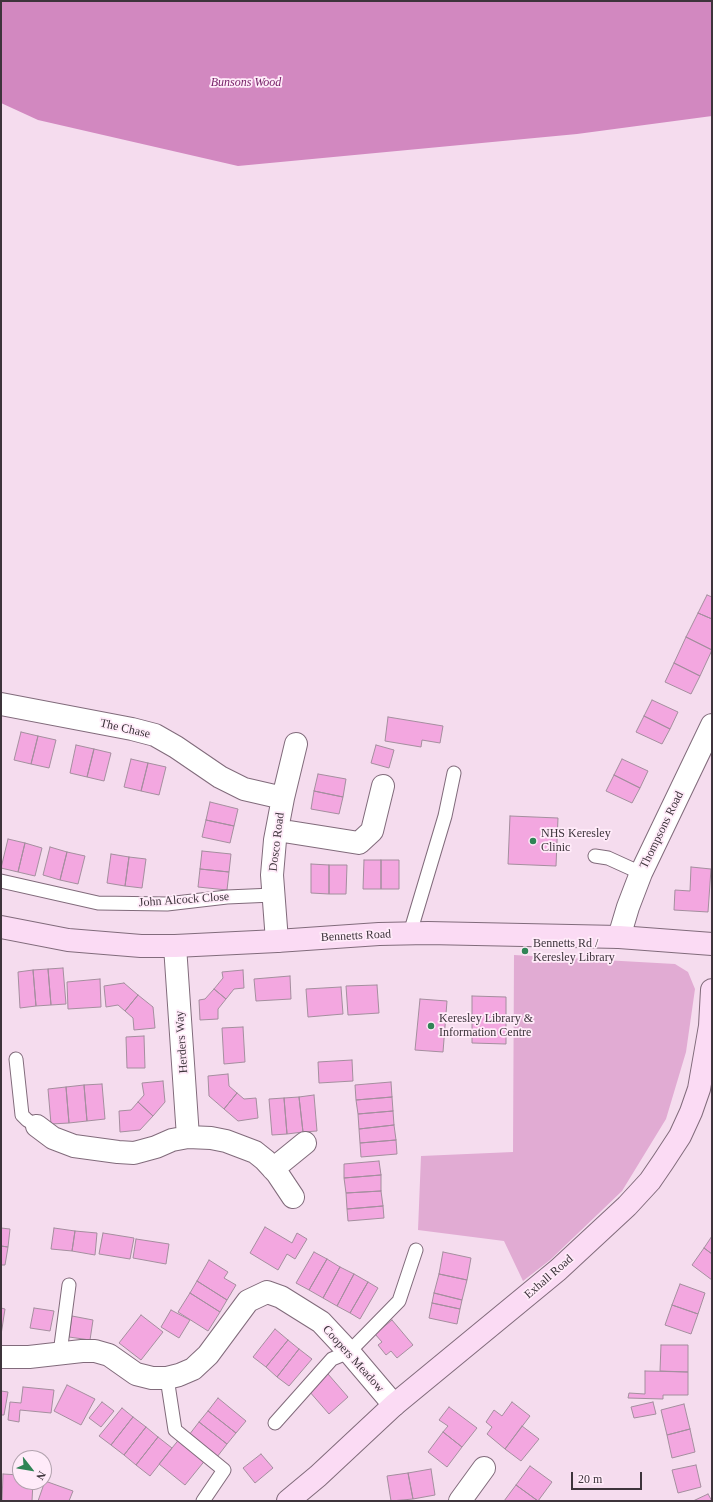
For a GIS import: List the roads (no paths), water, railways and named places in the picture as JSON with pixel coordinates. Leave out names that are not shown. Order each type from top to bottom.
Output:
[{"type":"street","name":"The Chase","points":[[1,704],[132,729],[155,735],[176,747],[220,777],[244,789],[283,798]]},
{"type":"street","name":"Thompsons Road","points":[[620,937],[628,907],[641,873],[712,725]]},
{"type":"street","name":"Dosco Road","points":[[277,941],[272,875],[277,830],[296,744]]},
{"type":"street","points":[[277,830],[359,843],[372,831],[383,786]]},
{"type":"street","name":"Bennetts Road","points":[[1,927],[68,940],[105,944],[175,946],[410,933],[620,937],[712,944]]},
{"type":"street","name":"Herders Way","points":[[175,946],[188,1137]]},
{"type":"street","name":"Exhall Road","points":[[288,1501],[318,1476],[394,1405],[558,1270],[627,1206],[650,1181],[680,1136],[691,1112],[699,1089],[710,1026],[712,990]]},
{"type":"street","points":[[37,1126],[53,1138],[74,1146],[118,1152],[134,1152],[156,1147],[172,1140],[188,1137],[211,1138],[226,1141],[254,1152],[265,1160],[274,1169],[293,1197]]},
{"type":"street","points":[[274,1169],[305,1143]]},
{"type":"street","name":"Coopers Meadow","points":[[1,1357],[29,1357],[95,1351],[109,1355],[136,1374],[152,1378],[167,1378],[193,1369],[208,1355],[248,1301],[267,1292],[281,1297],[321,1322],[349,1352],[394,1405]]},
{"type":"street","points":[[460,1501],[484,1468]]},
{"type":"lane","points":[[410,933],[445,816],[454,773]]},
{"type":"lane","points":[[595,856],[608,858],[641,873]]},
{"type":"lane","name":"John Alcock Close","points":[[1,881],[98,903],[166,904],[227,897],[273,895]]},
{"type":"lane","points":[[16,1059],[22,1115],[37,1126]]},
{"type":"lane","points":[[275,1423],[332,1359],[349,1352],[399,1300],[416,1250]]},
{"type":"lane","points":[[60,1354],[69,1285]]},
{"type":"lane","points":[[167,1378],[175,1430],[224,1470],[203,1501]]},
{"type":"place","name":"NHS Keresley Clinic","points":[[533,841]]},
{"type":"place","name":"Bennetts Rd / Keresley Library","points":[[525,951]]},
{"type":"place","name":"Keresley Library & Information Centre","points":[[431,1026]]},
{"type":"park label","name":"Bunsons Wood","points":[[246,83]]}]
